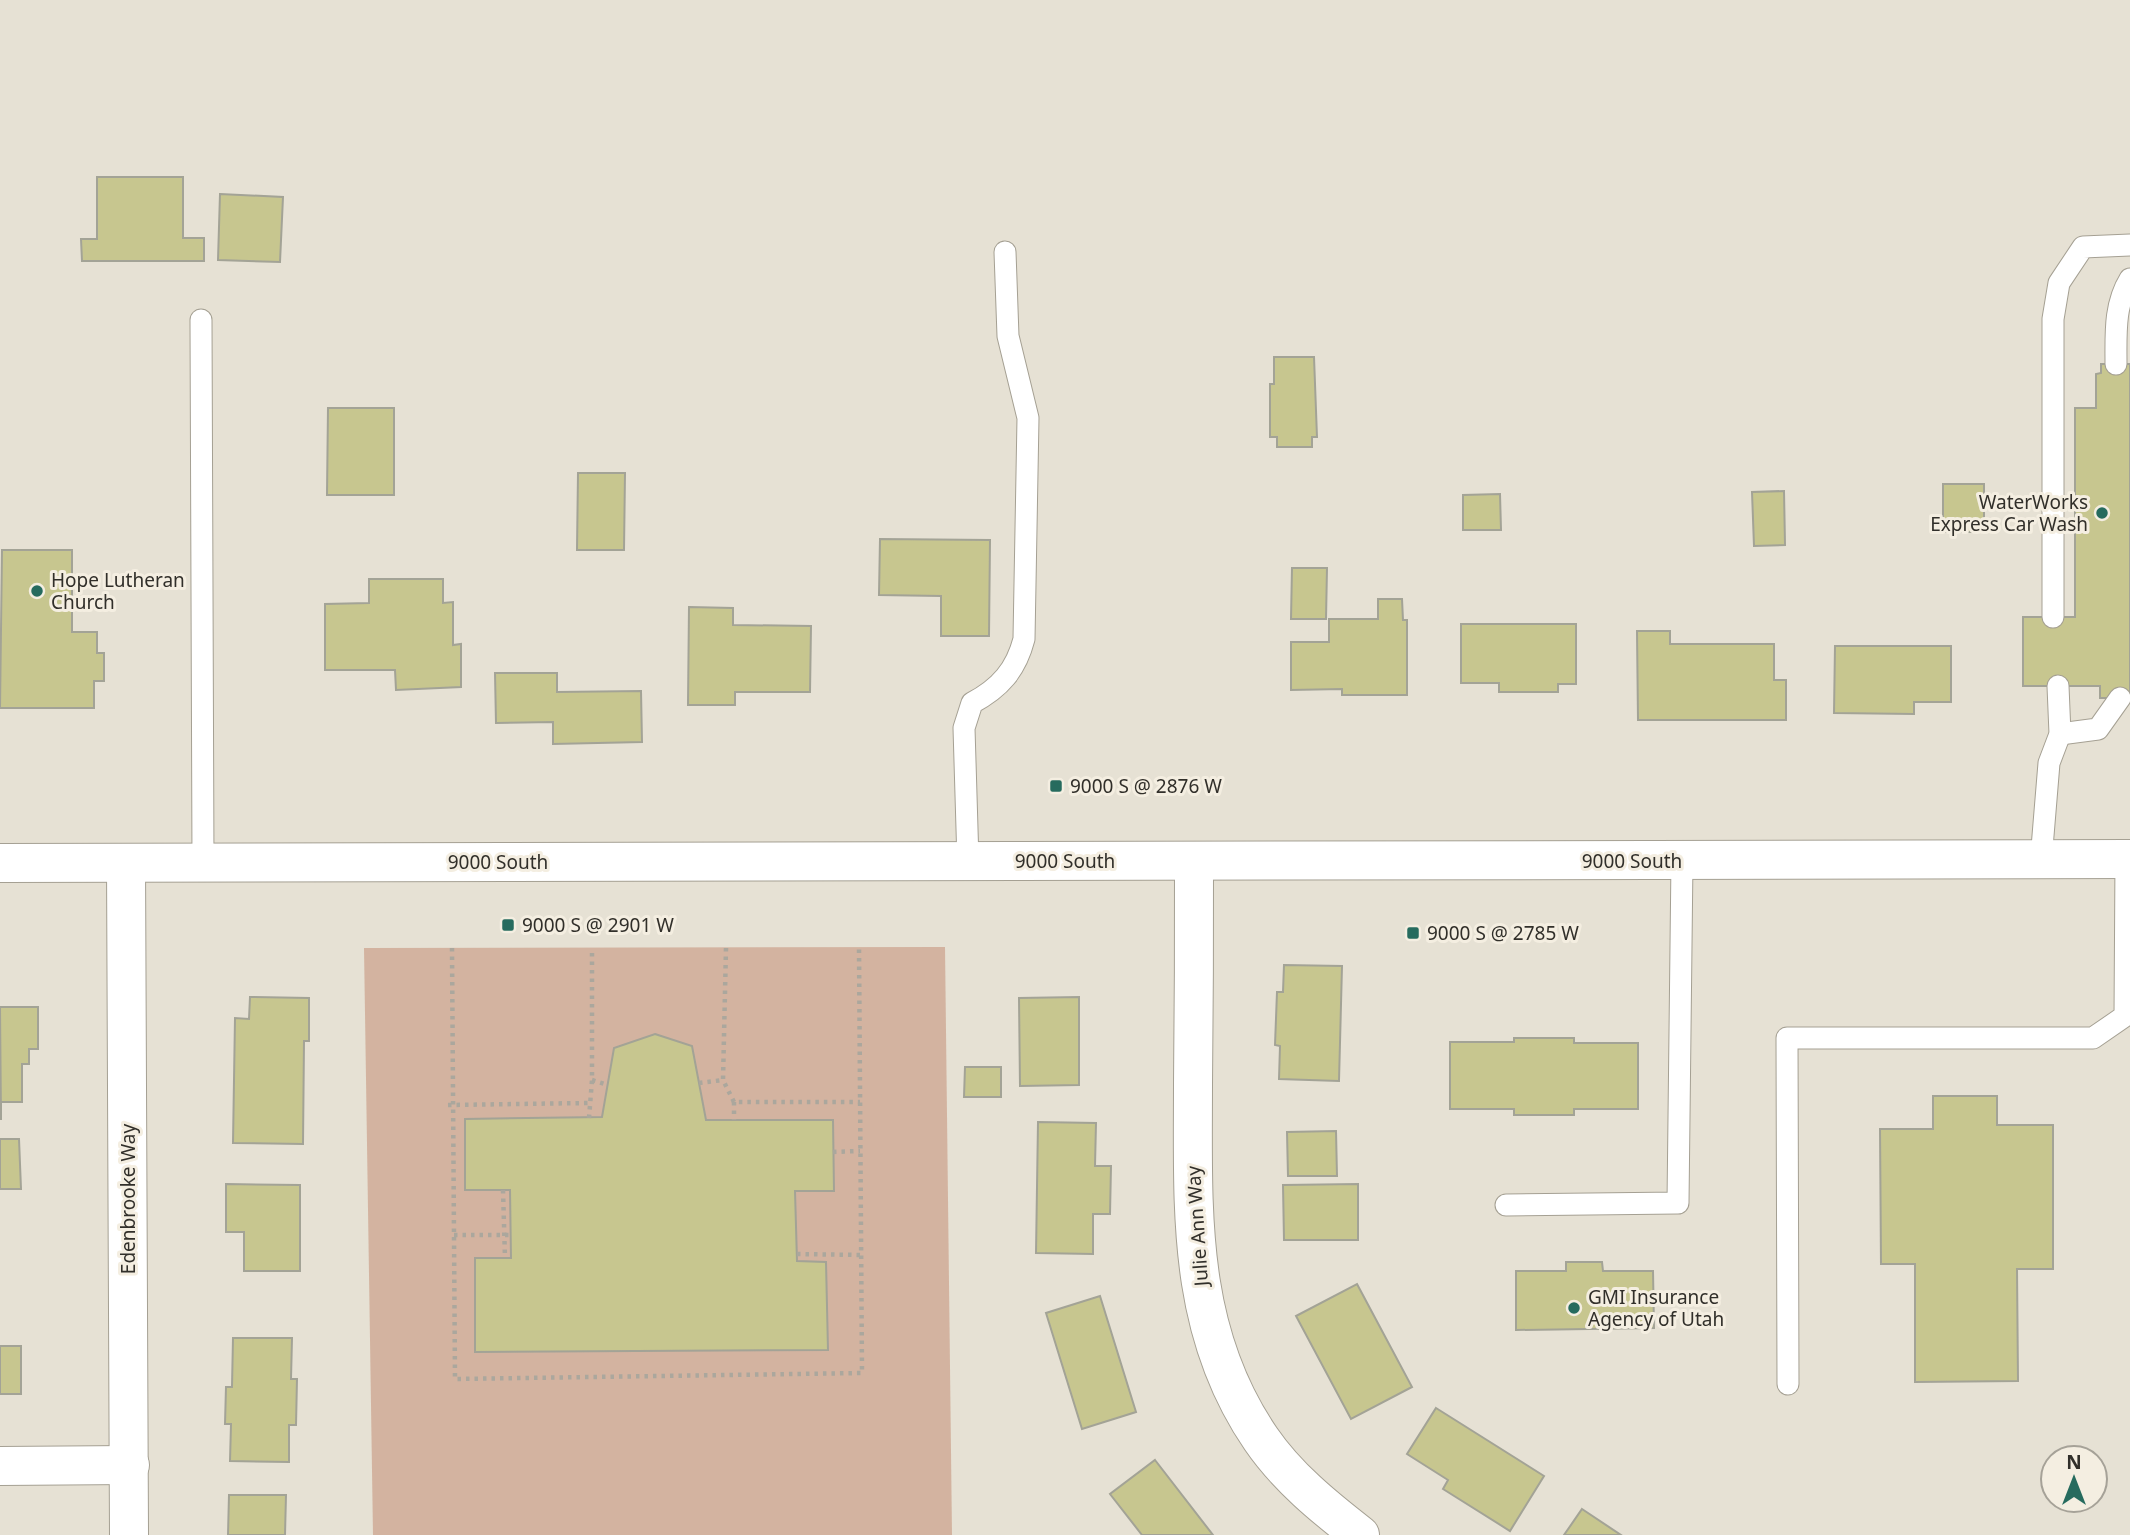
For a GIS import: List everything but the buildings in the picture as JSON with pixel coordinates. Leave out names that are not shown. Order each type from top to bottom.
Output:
[{"type":"main road","name":"9000 South","points":[[0,863],[2128,859]]},
{"type":"main road","name":"Julie Ann Way","points":[[1194,861],[1193,1213],[1199,1286],[1225,1373],[1261,1439],[1312,1497],[1360,1535]]},
{"type":"main road","name":"Edenbrooke Way","points":[[126,863],[130,1535]]},
{"type":"main road","points":[[0,1465],[130,1465]]},
{"type":"lane","points":[[2053,617],[2053,318],[2059,283],[2083,247],[2130,245]]},
{"type":"lane","points":[[968,862],[964,728],[972,704],[992,692],[1018,664],[1024,639],[1028,418],[1007,336],[1005,252]]},
{"type":"lane","points":[[2116,364],[2116,322],[2123,291],[2130,279]]},
{"type":"lane","points":[[201,320],[203,863]]},
{"type":"lane","points":[[2041,860],[2049,762],[2060,734],[2058,686]]},
{"type":"lane","points":[[2060,734],[2098,729],[2120,698]]},
{"type":"lane","points":[[1788,1384],[1787,1038],[2093,1038],[2125,1016],[2128,859]]},
{"type":"lane","points":[[1506,1205],[1678,1203],[1682,860]]},
{"type":"path","points":[[452,948],[455,1378],[862,1373],[859,947]]},
{"type":"path","points":[[589,1118],[588,1103],[593,1080],[592,948]]},
{"type":"path","points":[[726,948],[723,1080],[734,1102],[734,1120]]},
{"type":"path","points":[[593,1080],[608,1085]]},
{"type":"path","points":[[699,1083],[723,1080]]},
{"type":"path","points":[[734,1102],[860,1102]]},
{"type":"path","points":[[451,1105],[588,1103]]},
{"type":"path","points":[[833,1152],[860,1151]]},
{"type":"path","points":[[503,1190],[508,1235],[505,1258]]},
{"type":"path","points":[[454,1235],[508,1235]]},
{"type":"path","points":[[797,1254],[861,1255]]},
{"type":"shaded area","points":[[945,947],[952,1535],[373,1535],[364,948]]},
{"type":"place","name":"WaterWorks Express Car Wash","points":[[2102,513]]},
{"type":"place","name":"Hope Lutheran Church","points":[[37,591]]},
{"type":"place","name":"9000 S @ 2876 W","points":[[1056,786]]},
{"type":"place","name":"9000 S @ 2901 W","points":[[508,925]]},
{"type":"place","name":"9000 S @ 2785 W","points":[[1413,933]]},
{"type":"place","name":"GMI Insurance Agency of Utah","points":[[1574,1308]]}]
